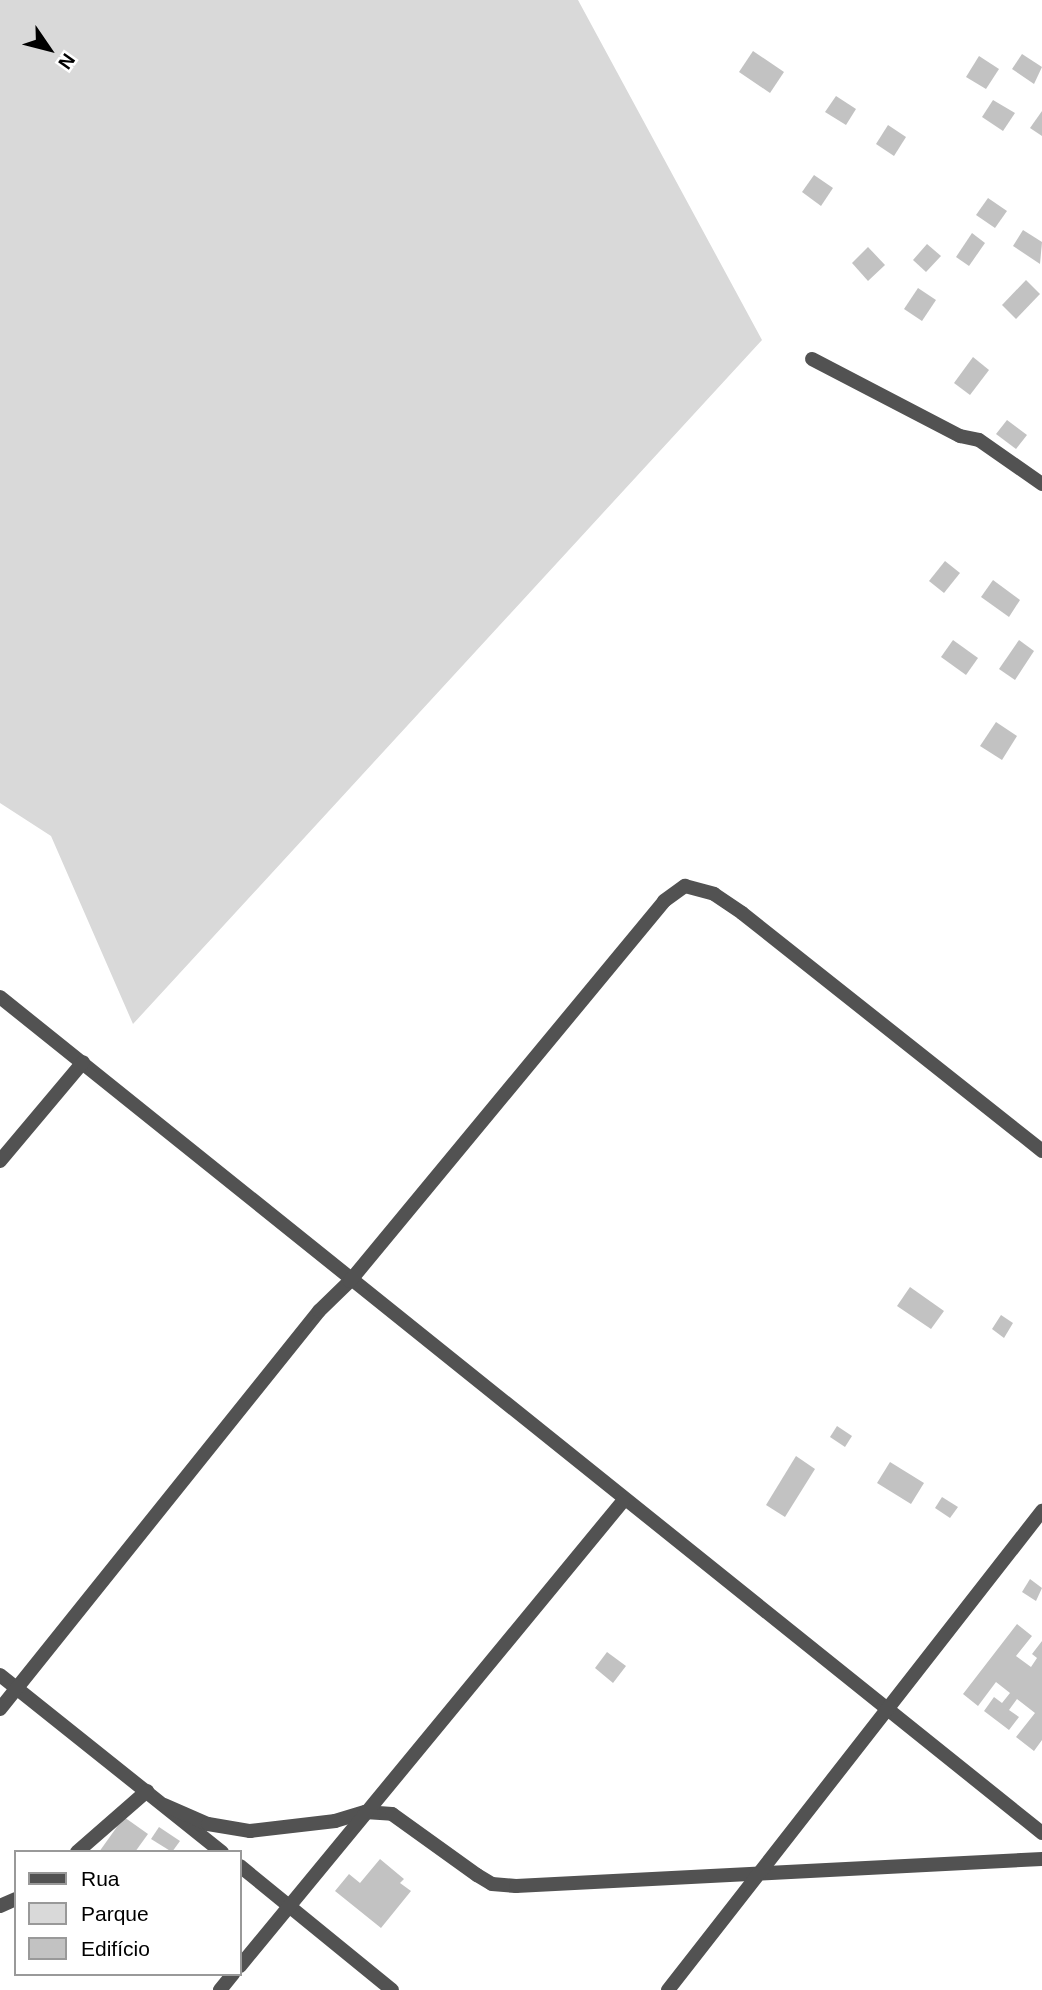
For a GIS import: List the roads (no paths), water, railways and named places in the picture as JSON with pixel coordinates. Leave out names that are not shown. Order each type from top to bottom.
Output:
[{"type":"street","points":[[812,359],[960,436],[979,440],[1042,484]]},
{"type":"street","points":[[0,1709],[319,1311],[350,1281],[576,1004],[664,901],[685,886],[714,894],[742,913],[1042,1151]]},
{"type":"street","points":[[0,997],[623,1501],[1042,1833]]},
{"type":"street","points":[[0,1161],[83,1062]]},
{"type":"street","points":[[242,1964],[623,1501]]},
{"type":"street","points":[[668,1990],[765,1870],[1042,1511]]},
{"type":"street","points":[[0,1675],[220,1850]]},
{"type":"street","points":[[79,1850],[146,1791]]},
{"type":"street","points":[[164,1805],[208,1824],[250,1831],[335,1821],[365,1812],[392,1814],[492,1884],[765,1870],[845,1871],[1042,1859]]},
{"type":"street","points":[[242,1868],[392,1990]]},
{"type":"street","points":[[220,1990],[231,1976]]}]
